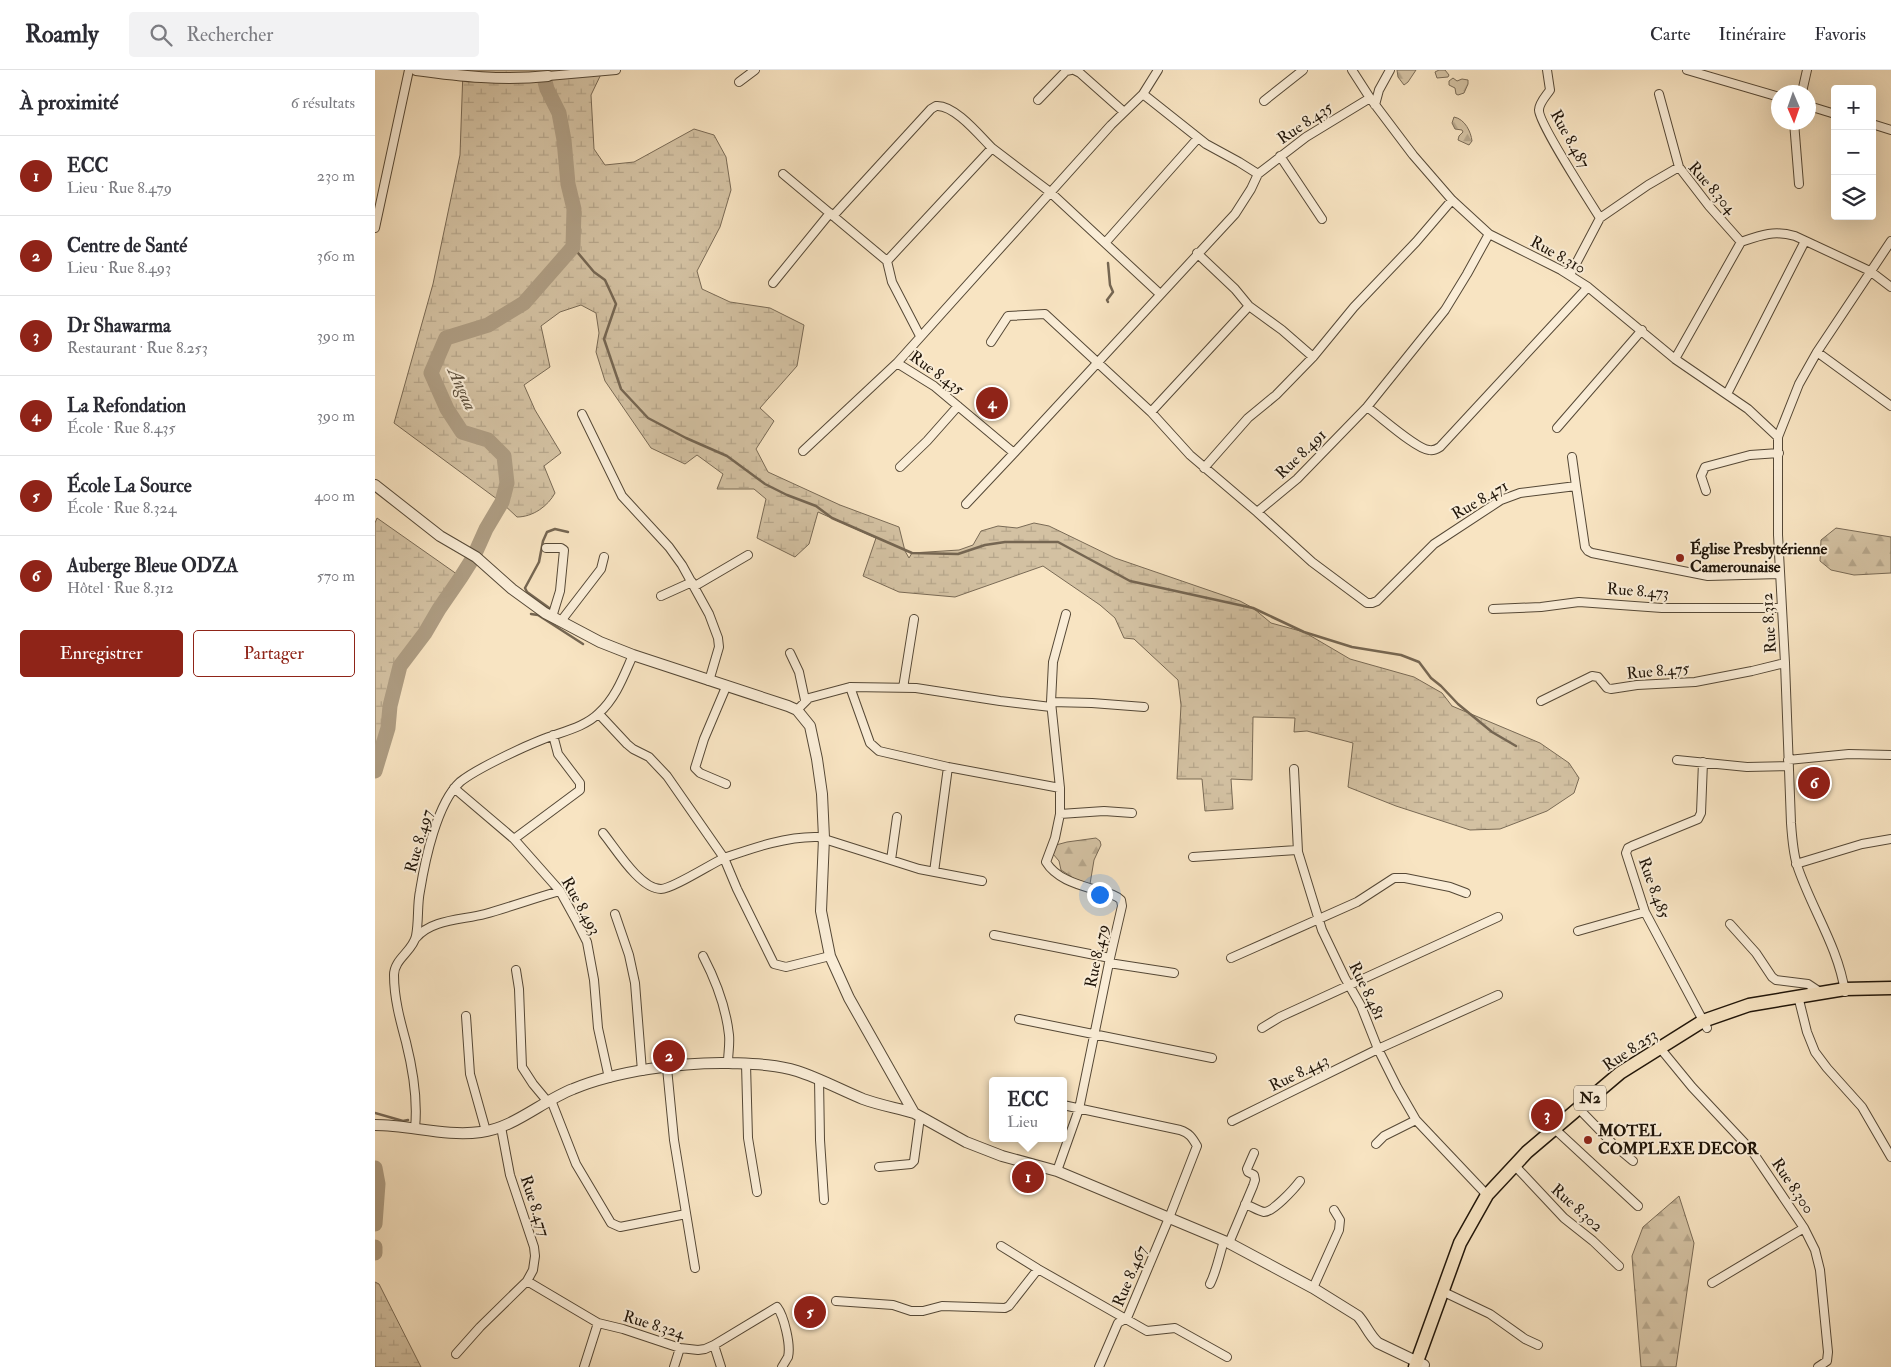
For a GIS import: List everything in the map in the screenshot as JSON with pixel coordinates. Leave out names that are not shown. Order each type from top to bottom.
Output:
[{"type":"highway","name":"Rue 8.253","points":[[1420,1365],[1460,1243],[1487,1194],[1527,1152],[1620,1073],[1705,1025],[1820,992],[1891,988]]},
{"type":"highway","name":"Rue 8.253","points":[[1799,998],[1845,991],[1891,994]]},
{"type":"highway","name":"Rue 8.253","points":[[1420,1365],[1462,1256],[1478,1224],[1497,1193],[1518,1169],[1558,1132],[1617,1082],[1661,1050]]},
{"type":"street","points":[[375,228],[409,70]]},
{"type":"street","points":[[416,70],[474,78],[532,78],[616,70]]},
{"type":"street","points":[[739,82],[755,70]]},
{"type":"street","points":[[1038,100],[1067,71],[1072,70],[1080,73],[1124,112]]},
{"type":"street","name":"Rue 8.435","points":[[1158,70],[1143,94],[1050,192],[897,362],[934,386],[1014,453],[1235,214],[1258,174],[1320,127],[1370,98]]},
{"type":"street","points":[[1264,101],[1303,70]]},
{"type":"street","name":"Rue 8.310","points":[[1352,70],[1375,106],[1413,155],[1452,200],[1489,234],[1570,275],[1642,330],[1675,358],[1748,409],[1779,437]]},
{"type":"street","points":[[1375,106],[1379,90],[1390,70]]},
{"type":"street","name":"Rue 8.487","points":[[1547,70],[1549,90],[1540,104],[1539,113],[1547,131],[1600,218]]},
{"type":"street","points":[[1687,70],[1771,95]]},
{"type":"street","points":[[1804,85],[1807,70]]},
{"type":"street","points":[[1143,94],[1197,138],[1258,174]]},
{"type":"street","points":[[1659,94],[1679,167]]},
{"type":"street","points":[[773,283],[832,215],[931,109],[936,106],[946,107],[959,116],[992,148],[1050,192],[1160,294]]},
{"type":"street","points":[[1816,108],[1831,113]]},
{"type":"street","points":[[1876,125],[1891,130]]},
{"type":"street","points":[[1795,130],[1799,184]]},
{"type":"street","points":[[1105,243],[1197,138]]},
{"type":"street","points":[[887,261],[992,148]]},
{"type":"street","points":[[1280,156],[1322,219]]},
{"type":"street","name":"Rue 8.304","points":[[1570,275],[1600,218],[1648,185],[1679,167],[1709,206],[1741,242]]},
{"type":"street","points":[[783,174],[887,261],[892,282],[920,336]]},
{"type":"street","points":[[1204,468],[1248,418],[1276,395],[1313,357],[1354,307],[1416,242],[1452,200]]},
{"type":"street","points":[[1675,358],[1741,242],[1781,232],[1805,241],[1870,272],[1891,287]]},
{"type":"street","name":"Rue 8.491","points":[[1257,512],[1297,479],[1367,407],[1445,310],[1489,234]]},
{"type":"street","points":[[1727,394],[1805,241]]},
{"type":"street","name":"Rue 8.312","points":[[1845,991],[1834,950],[1796,864],[1791,824],[1785,663],[1779,574],[1779,437],[1799,384],[1817,352],[1891,241]]},
{"type":"street","points":[[1197,253],[1235,289],[1249,306],[1282,330],[1313,357]]},
{"type":"street","points":[[1367,407],[1399,432],[1427,450],[1441,447],[1587,287]]},
{"type":"street","points":[[1151,412],[1249,306]]},
{"type":"street","points":[[991,342],[1008,316],[1045,314],[1151,412],[1204,468],[1257,512]]},
{"type":"street","points":[[1557,428],[1642,330]]},
{"type":"street","points":[[1817,352],[1891,406]]},
{"type":"street","points":[[803,451],[897,362]]},
{"type":"street","points":[[900,467],[927,441],[958,406]]},
{"type":"street","points":[[582,414],[622,496],[669,547],[693,584],[709,614],[718,638],[719,647],[709,681]]},
{"type":"street","points":[[966,504],[1014,453]]},
{"type":"street","points":[[1706,491],[1701,476],[1705,467],[1750,455],[1779,453]]},
{"type":"street","points":[[1572,457],[1585,547],[1588,551],[1708,576],[1779,574]]},
{"type":"street","points":[[375,485],[440,536],[476,558],[512,589],[556,619],[600,642],[633,655],[797,710],[810,726],[822,794],[824,838],[821,911],[831,956],[849,998],[917,1115],[914,1161],[911,1164],[879,1167]]},
{"type":"street","name":"Rue 8.471","points":[[1257,512],[1312,562],[1367,603],[1372,603],[1377,601],[1434,544],[1501,500],[1520,493],[1576,486]]},
{"type":"street","points":[[546,548],[561,548],[565,550],[556,619]]},
{"type":"street","points":[[661,596],[693,584],[748,556]]},
{"type":"street","points":[[556,619],[601,568],[604,557]]},
{"type":"street","name":"Rue 8.473","points":[[1493,609],[1541,607],[1579,602],[1662,608],[1781,608]]},
{"type":"street","name":"Rue 8.479","points":[[1057,1171],[1079,1109],[1122,906],[1121,900],[1117,896],[1060,876],[1048,866],[1046,858],[1055,838],[1060,814],[1060,788],[1051,705],[1053,662],[1066,614]]},
{"type":"street","points":[[903,688],[914,620]]},
{"type":"street","points":[[790,653],[799,672],[805,700]]},
{"type":"street","name":"Rue 8.497","points":[[416,938],[419,891],[436,822],[454,788],[468,776],[539,740],[587,722],[599,714],[614,695],[633,655]]},
{"type":"street","name":"Rue 8.475","points":[[1541,701],[1593,676],[1598,677],[1607,688],[1611,689],[1637,685],[1695,682],[1785,663]]},
{"type":"street","points":[[726,687],[695,768],[700,773],[726,784]]},
{"type":"street","points":[[797,710],[805,700],[850,687],[903,688],[1051,705],[1092,702],[1144,707]]},
{"type":"street","points":[[850,687],[871,743],[879,751],[948,767],[1060,788]]},
{"type":"street","points":[[599,714],[627,744],[649,757],[667,776],[724,858],[746,909],[775,964],[786,967],[831,956]]},
{"type":"street","points":[[514,839],[579,790],[581,786],[557,754],[553,735]]},
{"type":"street","points":[[1677,760],[1758,767],[1830,755],[1891,755]]},
{"type":"street","name":"Rue 8.485","points":[[1703,762],[1701,813],[1698,819],[1632,846],[1628,848],[1626,853],[1645,912],[1705,1025]]},
{"type":"street","points":[[934,872],[948,767]]},
{"type":"street","name":"Rue 8.481","points":[[1294,769],[1297,850],[1318,920],[1349,986],[1361,1006],[1378,1049],[1416,1120],[1487,1194]]},
{"type":"street","name":"Rue 8.493","points":[[454,788],[514,839],[560,891],[587,942],[594,980],[599,1028],[609,1078]]},
{"type":"street","points":[[1060,814],[1104,811],[1132,813]]},
{"type":"street","points":[[891,860],[897,817]]},
{"type":"street","points":[[603,833],[639,879],[651,888],[665,888],[724,858],[756,847],[808,836],[824,838],[934,872],[982,881]]},
{"type":"street","points":[[1796,864],[1862,844],[1891,839]]},
{"type":"street","points":[[1193,857],[1297,850]]},
{"type":"street","points":[[1231,958],[1357,902],[1395,878],[1399,877],[1449,887],[1466,893]]},
{"type":"street","points":[[415,1128],[416,1093],[406,1041],[398,1017],[394,973],[399,960],[421,931],[443,922],[483,914],[560,891]]},
{"type":"street","points":[[1577,931],[1645,912]]},
{"type":"street","points":[[615,914],[629,955],[635,983],[642,1071]]},
{"type":"street","points":[[1262,1028],[1280,1017],[1498,918]]},
{"type":"street","points":[[1730,924],[1756,952],[1771,977],[1776,980],[1808,984],[1820,992]]},
{"type":"street","points":[[994,935],[1109,961],[1174,973]]},
{"type":"street","points":[[703,956],[717,982],[721,996],[729,1033],[728,1063]]},
{"type":"street","points":[[516,970],[519,989],[522,1067],[533,1084],[550,1101],[576,1164],[611,1223],[620,1227],[686,1214]]},
{"type":"street","name":"Rue 8.443","points":[[1232,1121],[1378,1049],[1498,994]]},
{"type":"street","points":[[1799,998],[1807,1032],[1815,1052],[1862,1107],[1891,1157]]},
{"type":"street","points":[[466,1016],[469,1074],[486,1131]]},
{"type":"street","points":[[1019,1020],[1149,1044],[1212,1058]]},
{"type":"street","name":"Rue 8.300","points":[[1661,1050],[1692,1087],[1753,1151],[1804,1228],[1815,1250],[1828,1352],[1827,1362],[1818,1367]]},
{"type":"street","points":[[375,1125],[463,1133],[486,1131],[501,1127],[572,1089],[609,1078],[642,1071],[701,1064],[728,1063],[782,1067],[864,1099],[917,1115],[966,1142],[1002,1156],[1057,1171],[1226,1242],[1313,1288],[1358,1316],[1372,1338],[1378,1343],[1420,1365]]},
{"type":"street","points":[[746,1064],[748,1138],[757,1192]]},
{"type":"street","points":[[667,1068],[674,1140],[695,1268]]},
{"type":"street","points":[[819,1080],[824,1200]]},
{"type":"street","points":[[1067,1106],[1079,1109]]},
{"type":"street","name":"Rue 8.467","points":[[1079,1109],[1180,1130],[1193,1138],[1197,1146],[1127,1318],[1118,1323],[1099,1367]]},
{"type":"street","points":[[1582,1112],[1610,1141],[1633,1161]]},
{"type":"street","points":[[1376,1144],[1384,1136],[1416,1120]]},
{"type":"street","name":"Rue 8.477","points":[[456,1354],[527,1281],[533,1270],[535,1247],[510,1175],[501,1127]]},
{"type":"street","points":[[1558,1132],[1638,1206]]},
{"type":"street","points":[[1211,1284],[1217,1270],[1217,1262],[1255,1180],[1254,1175],[1247,1172],[1253,1153]]},
{"type":"street","name":"Rue 8.302","points":[[1518,1169],[1564,1218],[1593,1241],[1619,1266]]},
{"type":"street","points":[[1245,1204],[1262,1212],[1269,1211],[1291,1192],[1300,1181]]},
{"type":"street","points":[[1313,1288],[1339,1230],[1340,1220],[1334,1210]]},
{"type":"street","points":[[1712,1283],[1804,1228]]},
{"type":"street","points":[[1001,1246],[1037,1269],[1127,1318],[1147,1331],[1175,1328],[1227,1357]]},
{"type":"street","points":[[836,1301],[893,1305],[911,1311],[923,1311],[942,1306],[1005,1308],[1009,1306],[1037,1269]]},
{"type":"street","name":"Rue 8.324","points":[[527,1281],[598,1323],[623,1329],[680,1348],[698,1350],[705,1349],[714,1344],[775,1307],[779,1308],[787,1331],[788,1354],[782,1367]]},
{"type":"street","points":[[1448,1294],[1490,1314],[1538,1346]]},
{"type":"street","points":[[584,1367],[598,1323]]},
{"type":"street","points":[[714,1344],[721,1367]]},
{"type":"street","points":[[674,1367],[680,1348]]},
{"type":"green space","points":[[463,70],[603,70],[591,95],[594,149],[605,165],[634,162],[694,129],[714,135],[726,157],[731,190],[720,227],[697,271],[702,289],[730,302],[770,308],[804,325],[797,366],[760,408],[774,421],[756,449],[768,472],[840,505],[899,527],[905,551],[909,558],[912,553],[959,550],[973,545],[981,531],[998,526],[1017,528],[1034,523],[1049,526],[1115,558],[1240,601],[1253,608],[1271,623],[1304,632],[1350,659],[1414,677],[1442,693],[1452,706],[1540,743],[1569,763],[1579,778],[1574,793],[1547,811],[1500,829],[1470,830],[1396,806],[1348,787],[1353,743],[1307,731],[1294,732],[1295,718],[1253,717],[1252,780],[1231,779],[1233,809],[1205,811],[1202,779],[1177,779],[1181,705],[1178,680],[1134,639],[1124,638],[1115,618],[1100,605],[1043,566],[955,597],[899,592],[863,576],[876,538],[818,512],[809,544],[795,557],[757,538],[766,499],[754,489],[717,489],[723,474],[697,455],[685,464],[651,448],[605,381],[596,352],[599,333],[596,313],[581,305],[560,312],[541,326],[550,367],[524,385],[535,410],[561,453],[544,466],[555,493],[552,498],[534,513],[517,517],[501,502],[394,423],[433,284],[460,155]]},
{"type":"green space","points":[[1397,70],[1416,70],[1404,85],[1398,77]]},
{"type":"green space","points":[[1445,70],[1449,75],[1448,77],[1437,78],[1435,72]]},
{"type":"green space","points":[[1453,78],[1457,81],[1462,79],[1468,80],[1464,93],[1456,94],[1455,88],[1449,85],[1449,81]]},
{"type":"green space","points":[[1454,117],[1461,120],[1469,130],[1472,141],[1469,145],[1458,140],[1463,132],[1462,130],[1455,129],[1452,123]]},
{"type":"green space","points":[[377,518],[461,577],[425,633],[400,666],[390,706],[388,728],[375,771],[375,523]]},
{"type":"green space","points":[[1836,528],[1891,537],[1891,573],[1854,575],[1831,570],[1820,561],[1821,540]]},
{"type":"green space","points":[[1096,838],[1100,841],[1101,845],[1094,860],[1090,884],[1078,881],[1061,870],[1059,861],[1053,854],[1056,845]]},
{"type":"green space","points":[[375,1168],[378,1184],[375,1224]]},
{"type":"green space","points":[[1679,1196],[1694,1243],[1676,1367],[1641,1367],[1632,1256],[1643,1227]]},
{"type":"green space","points":[[375,1282],[379,1284],[421,1367],[375,1367]]},
{"type":"waterway","name":"Angaa","points":[[375,771],[388,728],[390,706],[400,666],[425,633],[473,558],[486,529],[502,502],[507,483],[504,456],[488,440],[462,432],[447,409],[431,373],[446,338],[488,325],[524,303],[573,247],[574,209],[568,184],[564,140],[559,113],[547,89],[542,70]]},
{"type":"waterway","points":[[573,247],[594,272],[605,280],[616,304],[604,339],[621,389],[648,418],[686,438],[727,456],[765,484],[816,506],[832,518],[912,553],[958,554],[985,545],[1005,542],[1058,542],[1130,581],[1253,608],[1304,632],[1352,647],[1401,655],[1419,662],[1431,678],[1458,704],[1492,732],[1516,746]]},
{"type":"waterway","points":[[1108,263],[1110,285],[1113,292],[1107,300],[1108,302]]},
{"type":"waterway","points":[[552,610],[527,592],[525,588],[539,562],[543,541],[547,532],[555,529],[568,532]]},
{"type":"waterway","points":[[531,614],[538,615],[583,644]]},
{"type":"waterway","points":[[375,1113],[403,1121],[408,1120]]},
{"type":"waterway","name":"Angaa","points":[[375,1168],[378,1184],[375,1224]]},
{"type":"waterway","name":"Angaa","points":[[375,1247],[375,1253]]},
{"type":"place","name":"La Refondation","points":[[992,403]]},
{"type":"place","name":"Église Presbytérienne Camerounaise","points":[[1680,558]]},
{"type":"place","name":"Auberge Bleue ODZA","points":[[1814,783]]},
{"type":"place","name":"Centre de Santé","points":[[669,1056]]},
{"type":"place","name":"Dr Shawarma","points":[[1547,1115]]},
{"type":"place","name":"MOTEL COMPLEXE DECOR","points":[[1588,1140]]},
{"type":"place","name":"ECC","points":[[1028,1177]]},
{"type":"place","name":"École La Source","points":[[810,1312]]}]
